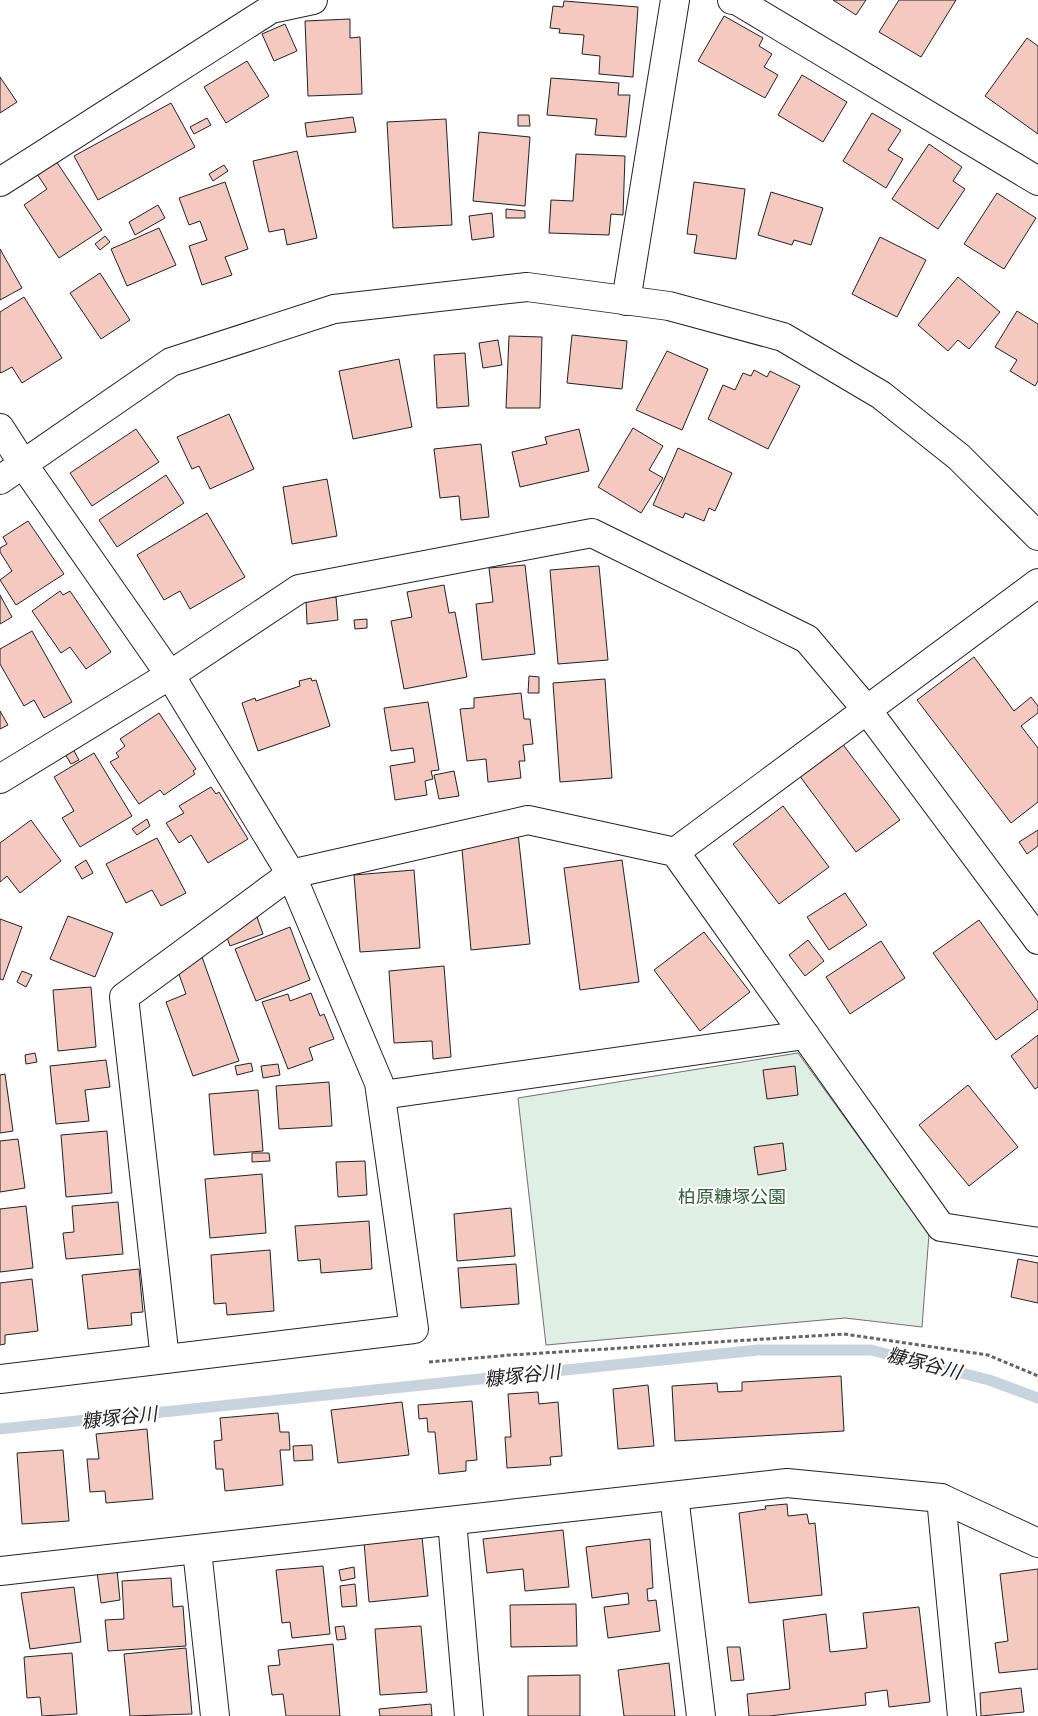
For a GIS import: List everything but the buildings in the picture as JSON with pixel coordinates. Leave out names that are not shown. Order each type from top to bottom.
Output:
[{"type":"street","points":[[0,182],[272,9],[313,0]]},
{"type":"street","points":[[626,300],[675,0]]},
{"type":"street","points":[[732,0],[736,0],[1038,181]]},
{"type":"street","points":[[0,480],[171,362],[334,309],[527,286],[669,306],[783,337],[881,395],[959,457],[1038,536]]},
{"type":"street","points":[[0,428],[170,675],[291,874],[379,1083],[414,1329],[0,1379]]},
{"type":"street","points":[[0,779],[170,675],[299,589],[592,533],[807,639],[867,710],[1038,940]]},
{"type":"street","points":[[675,852],[1038,583]]},
{"type":"street","points":[[165,1359],[124,997],[291,874],[528,820],[675,852],[941,1227],[1038,1242]]},
{"type":"street","points":[[382,1095],[805,1035]]},
{"type":"street","points":[[0,1571],[787,1483],[941,1498],[1038,1543]]},
{"type":"street","points":[[674,1496],[701,1716]]},
{"type":"street","points":[[941,1498],[962,1716]]},
{"type":"street","points":[[452,1521],[469,1716]]},
{"type":"street","points":[[197,1550],[215,1716]]},
{"type":"path","points":[[422,1363],[511,1355],[844,1334],[988,1355],[1038,1376]]},
{"type":"green space","name":"柏原糠塚公園","points":[[798,1053],[929,1234],[922,1327],[845,1318],[546,1345],[518,1098]]},
{"type":"waterway","name":"糠塚谷川","points":[[0,1429],[758,1350],[871,1350],[989,1380],[1038,1398]]}]
